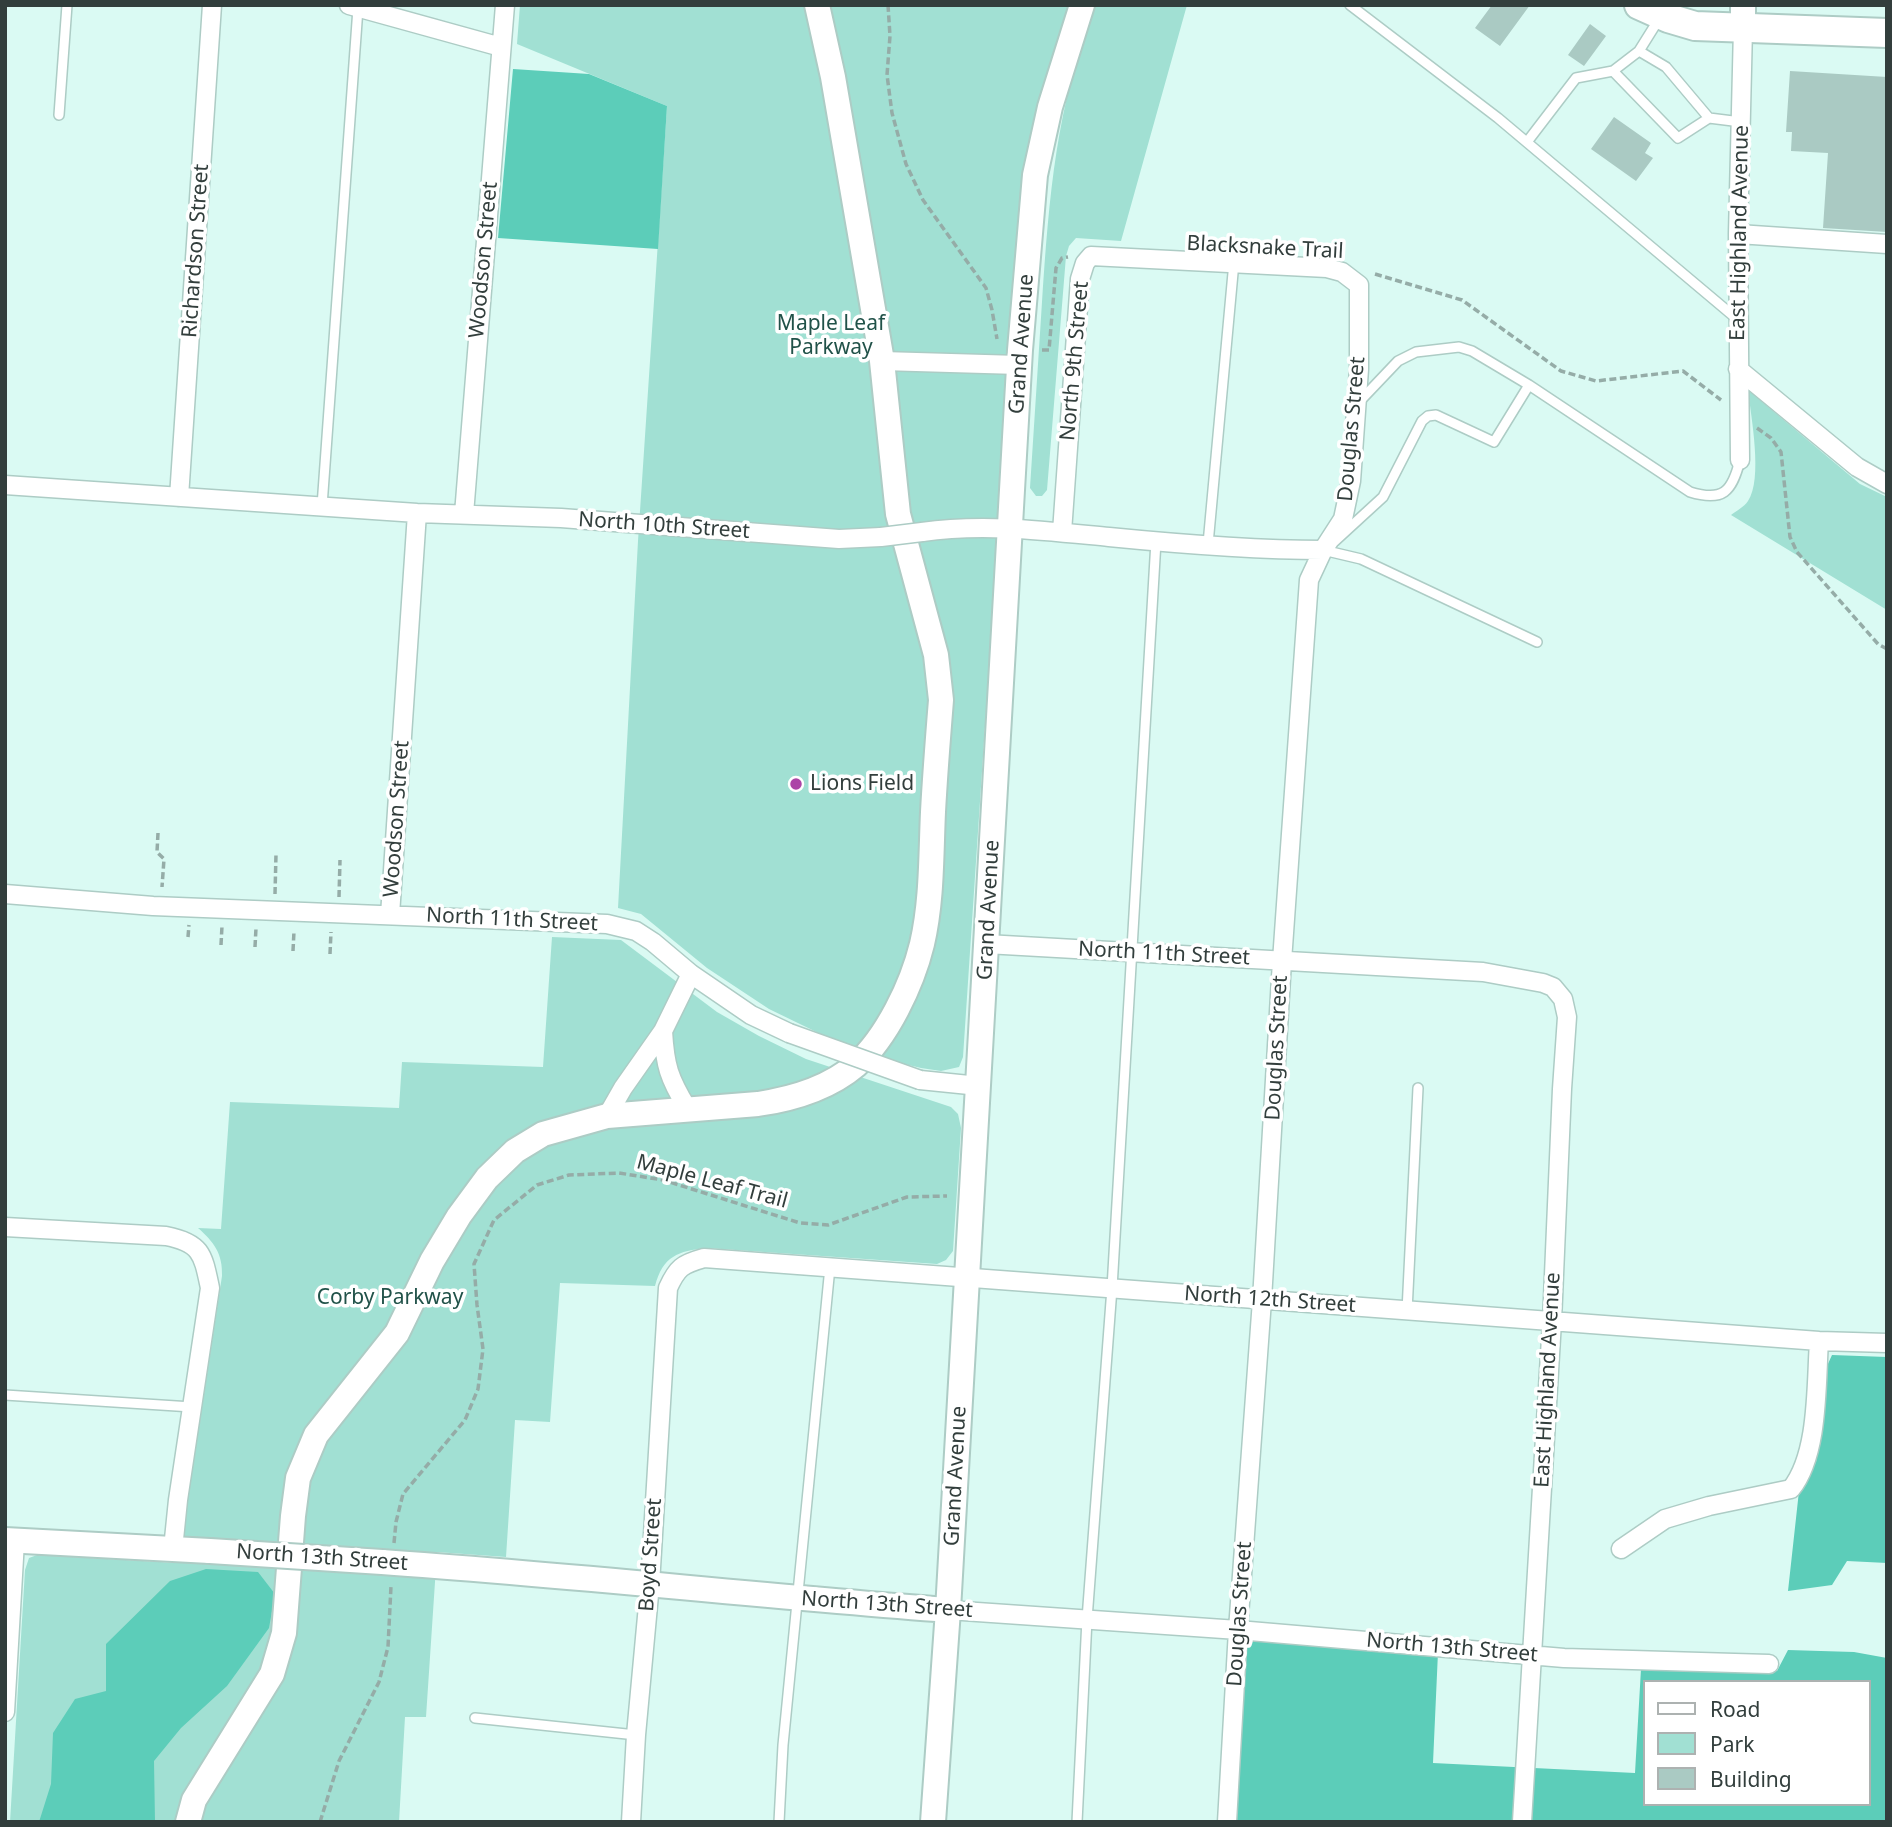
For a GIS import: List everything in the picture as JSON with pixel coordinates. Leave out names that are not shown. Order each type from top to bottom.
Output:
[{"type":"main road","points":[[1651,10],[1695,26],[1743,16],[1887,33]]},
{"type":"street","name":"Richardson Street","points":[[179,497],[212,5]]},
{"type":"street","name":"Woodson Street","points":[[464,514],[505,5]]},
{"type":"street","points":[[188,1822],[194,1800],[272,1674],[284,1633],[298,1478],[316,1435],[397,1333],[432,1261],[459,1216],[487,1178],[515,1151],[543,1134],[607,1116],[780,1101],[810,1092],[856,1065],[881,1034],[904,997],[921,945],[929,897],[941,700],[936,655],[898,514],[882,361],[833,77],[817,5]]},
{"type":"street","name":"Grand Avenue","points":[[933,1822],[948,1610],[1011,529],[1012,354],[1035,174],[1050,107],[1082,5]]},
{"type":"street","points":[[354,7],[501,47]]},
{"type":"street","name":"East Highland Avenue","points":[[1740,460],[1737,319],[1743,16]]},
{"type":"street","points":[[1738,234],[1887,244]]},
{"type":"street","name":"North 9th Street","points":[[1062,532],[1080,279],[1085,263],[1091,256],[1327,268],[1363,278]]},
{"type":"street","name":"Douglas Street","points":[[1227,1822],[1309,580],[1323,550],[1343,519],[1351,481],[1363,278]]},
{"type":"street","points":[[882,361],[1012,354]]},
{"type":"street","points":[[1738,369],[1857,467],[1887,484]]},
{"type":"street","name":"North 10th Street","points":[[5,485],[417,513],[561,518],[839,539],[964,527],[1323,550]]},
{"type":"street","name":"Woodson Street","points":[[390,915],[417,513]]},
{"type":"street","name":"North 11th Street","points":[[5,894],[161,906],[607,925],[636,931],[662,948],[691,974],[751,1015],[789,1033],[920,1080],[979,1086]]},
{"type":"street","name":"North 11th Street","points":[[986,944],[1483,972],[1508,976]]},
{"type":"street","points":[[607,1116],[663,1031],[691,974]]},
{"type":"street","name":"East Highland Avenue","points":[[1508,976],[1553,987],[1563,999],[1567,1017],[1522,1822]]},
{"type":"street","points":[[663,1031],[664,1062],[673,1085],[687,1108]]},
{"type":"street","points":[[5,1227],[166,1236],[184,1240],[204,1256],[210,1287],[173,1549]]},
{"type":"street","name":"North 12th Street","points":[[668,1288],[676,1272],[688,1262],[704,1258],[1819,1341],[1887,1343]]},
{"type":"street","name":"Boyd Street","points":[[631,1822],[650,1584],[668,1288]]},
{"type":"street","points":[[1621,1549],[1664,1520],[1709,1506],[1791,1489],[1800,1478],[1807,1454],[1815,1409],[1819,1341]]},
{"type":"street","points":[[5,1712],[10,1541]]},
{"type":"street","name":"North 13th Street","points":[[10,1541],[387,1562],[797,1599],[1238,1630],[1532,1655],[1769,1664]]},
{"type":"lane","points":[[59,115],[67,5]]},
{"type":"lane","points":[[1350,5],[1527,142],[1737,319]]},
{"type":"lane","points":[[322,506],[354,7]]},
{"type":"lane","points":[[1527,142],[1576,78],[1613,71],[1639,51],[1651,10]]},
{"type":"lane","points":[[1639,51],[1666,67],[1709,118]]},
{"type":"lane","points":[[1613,71],[1678,138],[1709,118],[1742,122]]},
{"type":"lane","points":[[1208,544],[1234,262]]},
{"type":"lane","points":[[1357,403],[1398,360],[1416,352],[1459,347],[1472,351],[1529,385],[1690,492],[1707,497],[1722,494],[1735,479],[1740,460]]},
{"type":"lane","points":[[1323,550],[1348,532],[1383,497],[1422,421],[1428,416],[1436,415],[1494,442],[1529,385]]},
{"type":"lane","points":[[1077,1822],[1087,1619],[1112,1288],[1157,541]]},
{"type":"lane","points":[[1323,550],[1361,559],[1537,642]]},
{"type":"lane","points":[[1407,1311],[1418,1088]]},
{"type":"lane","points":[[779,1822],[797,1599],[830,1267]]},
{"type":"lane","points":[[5,1395],[192,1407]]},
{"type":"lane","points":[[475,1718],[636,1735]]},
{"type":"path","points":[[888,5],[890,36],[887,75],[892,113],[905,164],[923,200],[986,288],[992,310],[1012,354],[1049,350],[1056,268],[1062,258],[1091,256]]},
{"type":"path","name":"Blacksnake Trail","points":[[1363,278],[1462,300],[1561,371],[1596,381],[1683,370],[1771,438],[1781,452],[1790,537],[1797,552],[1878,644],[1887,649]]},
{"type":"path","points":[[158,833],[157,852],[164,859],[161,906]]},
{"type":"path","points":[[274,911],[276,854]]},
{"type":"path","points":[[339,913],[340,860]]},
{"type":"path","name":"Maple Leaf Trail","points":[[320,1822],[338,1760],[379,1682],[387,1647],[387,1562],[403,1494],[465,1420],[478,1389],[483,1349],[474,1264],[494,1220],[537,1185],[569,1175],[619,1173],[663,1180],[800,1223],[828,1225],[907,1197],[947,1196]]},
{"type":"green space","name":"Maple Leaf Parkway","points":[[520,5],[1070,5],[1048,74],[1017,245],[963,1057],[959,1067],[941,1071],[921,1068],[835,1041],[769,1009],[707,968],[641,914],[618,908],[638,541],[667,106],[517,44]]},
{"type":"green space","points":[[1096,5],[1187,5],[1121,241],[1076,238],[1069,246],[1047,490],[1042,496],[1036,496],[1030,488],[1052,188],[1063,115],[1082,42]]},
{"type":"green space","points":[[513,69],[589,74],[667,106],[658,249],[498,238]]},
{"type":"green space","points":[[1748,390],[1860,484],[1887,497],[1887,610],[1731,515],[1748,501],[1755,478],[1755,447]]},
{"type":"green space","name":"Corby Parkway","points":[[552,937],[621,940],[717,1012],[759,1036],[806,1059],[951,1107],[958,1114],[961,1128],[953,1251],[946,1260],[937,1264],[707,1248],[673,1257],[662,1268],[655,1286],[560,1283],[550,1422],[515,1420],[506,1557],[437,1552],[426,1717],[405,1717],[399,1822],[10,1822],[25,1570],[29,1558],[37,1555],[178,1563],[222,1276],[221,1261],[216,1249],[198,1228],[221,1229],[230,1102],[399,1108],[402,1062],[543,1067]]},
{"type":"green space","points":[[1832,1355],[1887,1357],[1887,1563],[1847,1561],[1832,1585],[1788,1591],[1799,1491],[1816,1462],[1827,1366]]},
{"type":"green space","points":[[206,1569],[258,1572],[275,1594],[269,1628],[227,1686],[181,1728],[154,1761],[155,1822],[39,1822],[51,1784],[53,1733],[75,1699],[106,1691],[106,1644],[170,1581]]},
{"type":"green space","points":[[1252,1638],[1438,1652],[1433,1763],[1635,1773],[1641,1669],[1777,1671],[1788,1650],[1854,1652],[1887,1658],[1887,1822],[1234,1822],[1244,1645]]},
{"type":"building","points":[[1492,5],[1530,5],[1500,46],[1475,28]]},
{"type":"building","points":[[1590,24],[1606,36],[1584,66],[1568,55]]},
{"type":"building","points":[[1790,71],[1887,77],[1887,232],[1823,228],[1828,153],[1791,151],[1792,132],[1786,132]]},
{"type":"building","points":[[1614,117],[1651,143],[1645,153],[1653,158],[1636,181],[1591,149]]},
{"type":"place","name":"Lions Field","points":[[796,784]]}]
